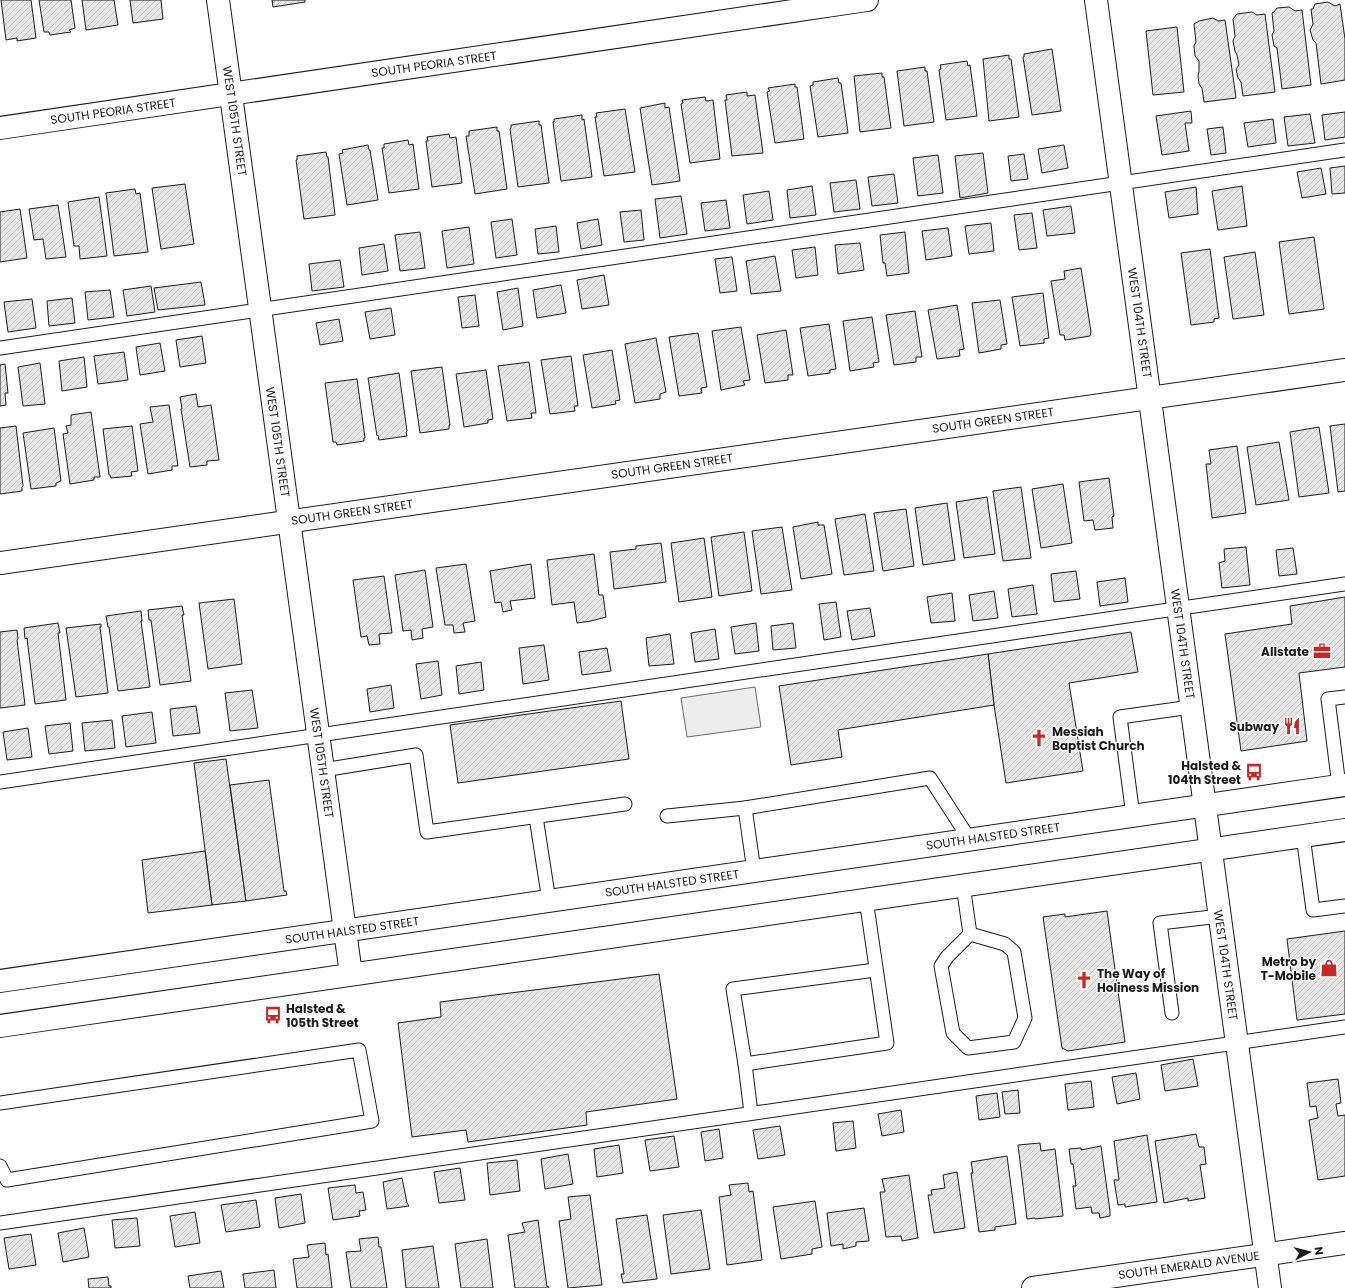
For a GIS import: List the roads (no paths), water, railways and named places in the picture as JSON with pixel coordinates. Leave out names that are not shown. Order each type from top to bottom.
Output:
[{"type":"street","name":"WEST 105TH STREET","points":[[218,0],[351,974]]},
{"type":"street","name":"SOUTH PEORIA STREET","points":[[0,128],[867,0]]},
{"type":"street","name":"WEST 104TH STREET","points":[[1096,0],[1270,1288]]},
{"type":"street","name":"SOUTH GREEN STREET","points":[[0,563],[1345,370]]},
{"type":"street","name":"SOUTH HALSTED STREET","points":[[0,981],[1342,786]]},
{"type":"street","points":[[0,1026],[1345,830]]},
{"type":"street","name":"SOUTH EMERALD AVENUE","points":[[1033,1288],[1345,1243]]},
{"type":"lane","points":[[0,348],[1345,150]]},
{"type":"lane","points":[[0,782],[1345,584]]},
{"type":"lane","points":[[1342,786],[1328,699],[1345,697]]},
{"type":"lane","points":[[1133,816],[1120,717],[1191,707]]},
{"type":"lane","points":[[323,770],[416,755],[427,832],[625,804]]},
{"type":"lane","points":[[667,816],[745,808],[930,778],[970,840]]},
{"type":"lane","points":[[745,808],[754,871]]},
{"type":"lane","points":[[536,817],[549,901]]},
{"type":"lane","points":[[1303,836],[1313,910],[1345,906]]},
{"type":"lane","points":[[963,885],[970,934]]},
{"type":"lane","points":[[745,1064],[887,1043],[875,970],[866,899]]},
{"type":"lane","points":[[1172,1013],[1160,923],[1220,916]]},
{"type":"lane","points":[[970,934],[1005,944],[1014,952],[1025,1018],[1014,1042],[968,1048],[953,1033],[942,966],[947,957],[970,934]]},
{"type":"lane","points":[[751,1114],[733,989],[875,970]]},
{"type":"lane","points":[[0,1223],[1345,1027]]},
{"type":"lane","points":[[0,1103],[359,1050],[372,1121],[7,1180],[0,1166]]},
{"type":"place","name":"Allstate","points":[[1322,651]]},
{"type":"place","name":"Subway","points":[[1292,726]]},
{"type":"place","name":"Messiah Baptist Church","points":[[1039,738]]},
{"type":"place","name":"Halsted & 104th Street","points":[[1254,772]]},
{"type":"place","name":"Metro by T-Mobile","points":[[1329,968]]},
{"type":"place","name":"The Way of Holiness Mission","points":[[1084,980]]},
{"type":"place","name":"Halsted & 105th Street","points":[[273,1015]]}]
